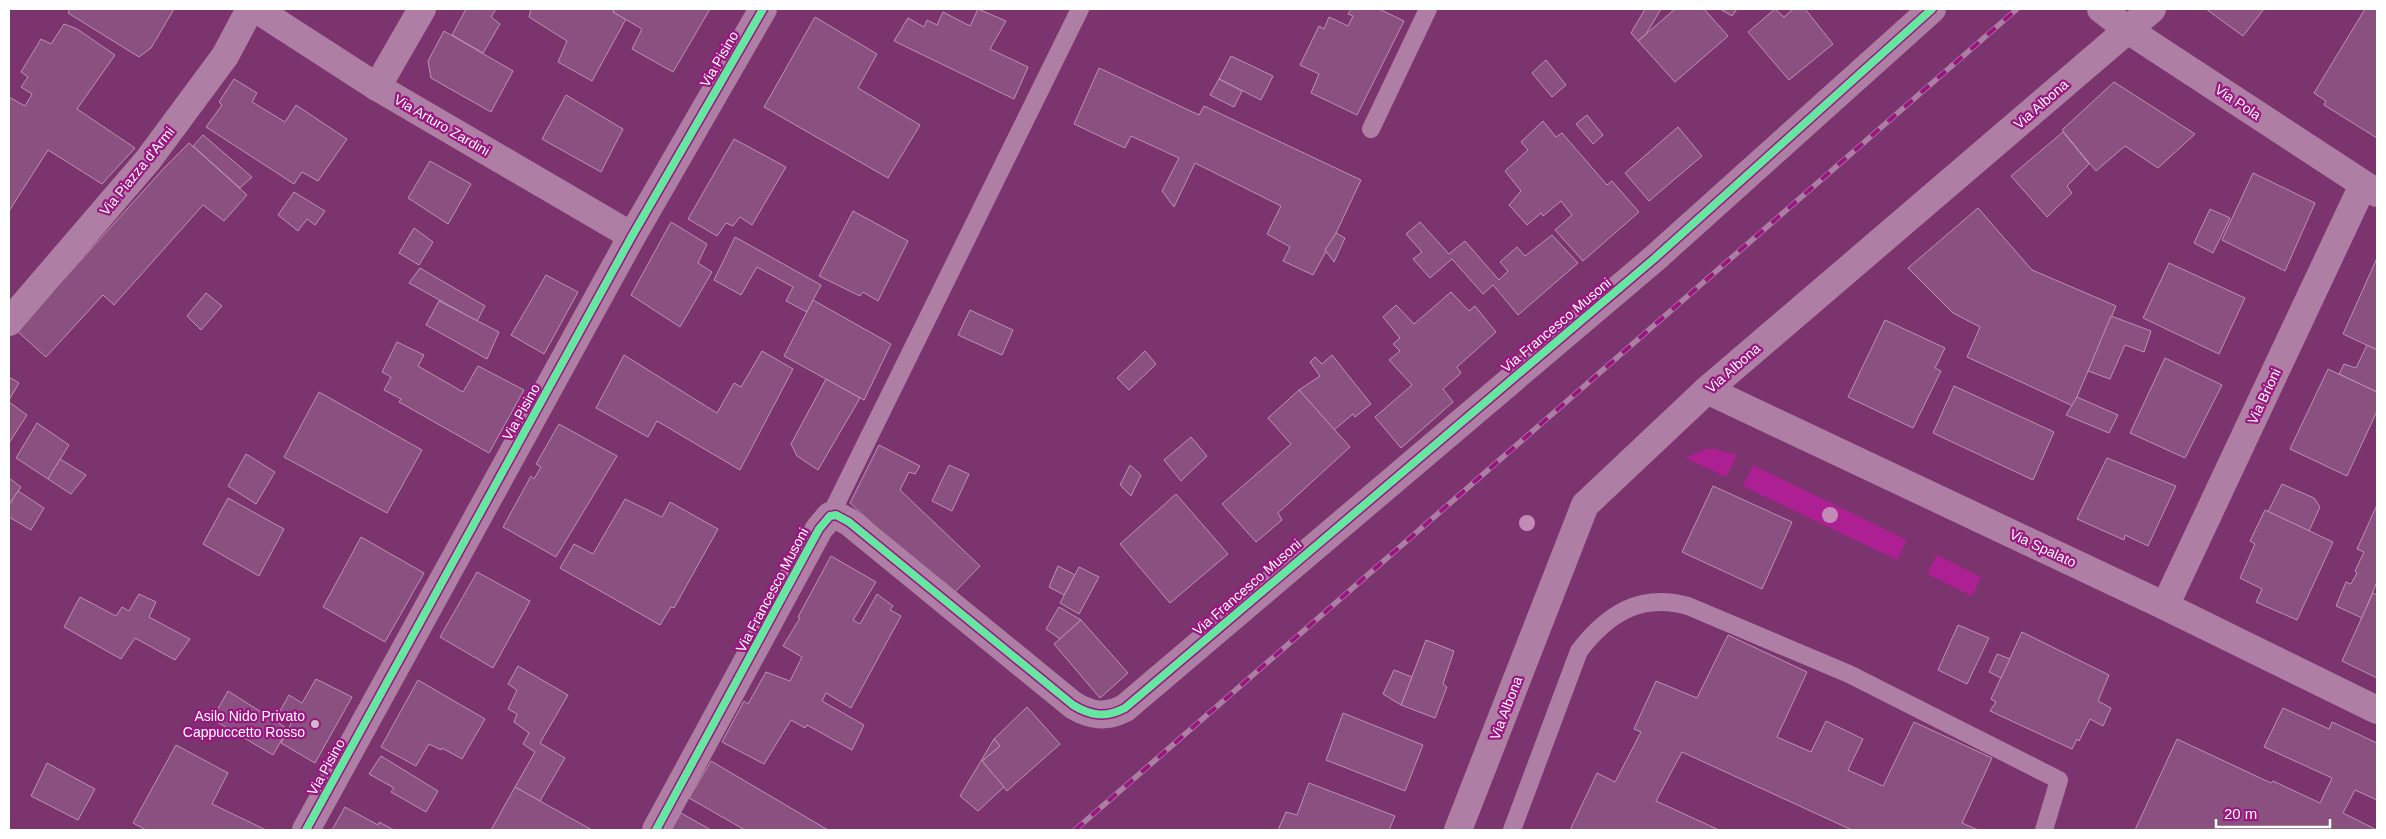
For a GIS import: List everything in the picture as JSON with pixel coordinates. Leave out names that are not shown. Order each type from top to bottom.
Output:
[{"type":"street","name":"Via Piazza d'Armi","points":[[9,322],[148,160],[225,56],[250,9]]},
{"type":"street","name":"Via Arturo Zardini","points":[[256,9],[377,87],[632,236]]},
{"type":"street","points":[[377,87],[422,9]]},
{"type":"street","name":"Via Pisino","points":[[306,830],[632,236],[762,9]]},
{"type":"street","name":"Via Francesco Musoni","points":[[656,830],[819,530],[830,516],[836,515],[850,522],[1073,705],[1086,713],[1112,715],[1125,708],[1655,258],[1932,9]]},
{"type":"street","name":"Via Pola","points":[[2101,9],[2128,30],[2370,189]]},
{"type":"street","name":"Via Albona","points":[[1458,830],[1585,505],[1707,390],[2152,9]]},
{"type":"street","name":"Via Brioni","points":[[2165,606],[2370,189]]},
{"type":"street","name":"Via Spalato","points":[[1707,390],[2165,606],[2377,710]]},
{"type":"lane","points":[[830,516],[1080,9]]},
{"type":"lane","points":[[1371,129],[1428,9]]},
{"type":"lane","points":[[1512,830],[1579,651],[1593,632],[1608,620],[1647,602],[1668,600],[1688,606],[1848,674],[2060,780],[2044,830]]},
{"type":"shaded area","points":[[1705,449],[1715,449],[1737,455],[1726,477],[1685,458]]},
{"type":"shaded area","points":[[1753,465],[1907,540],[1897,560],[1743,486]]},
{"type":"shaded area","points":[[1937,555],[1981,577],[1972,596],[1927,574]]},
{"type":"building","points":[[70,9],[174,9],[151,48],[139,57],[68,13]]},
{"type":"building","points":[[466,9],[496,9],[491,17],[500,24],[483,53],[452,35]]},
{"type":"building","points":[[531,9],[615,9],[613,12],[626,19],[592,81],[558,62],[567,41],[529,17]]},
{"type":"building","points":[[615,9],[710,9],[673,72],[632,49],[642,29],[613,12]]},
{"type":"building","points":[[978,9],[1006,21],[990,49],[1028,67],[1014,99],[894,41],[908,18],[924,27],[927,20],[937,25],[943,12],[970,26]]},
{"type":"building","points":[[1351,9],[1379,9],[1404,21],[1357,115],[1311,93],[1319,74],[1300,65],[1319,26],[1324,29],[1329,17],[1348,26],[1353,16],[1348,14]]},
{"type":"building","points":[[1645,9],[1661,9],[1646,34],[1638,41],[1631,33]]},
{"type":"building","points":[[1675,9],[1704,9],[1728,36],[1675,82],[1638,41]]},
{"type":"building","points":[[1720,9],[1737,9],[1732,16]]},
{"type":"building","points":[[1775,9],[1784,17],[1793,9],[1805,9],[1833,44],[1789,80],[1748,32]]},
{"type":"building","points":[[2206,9],[2264,9],[2243,36]]},
{"type":"building","points":[[2365,9],[2377,9],[2377,138],[2324,105],[2326,101],[2314,93]]},
{"type":"building","points":[[815,17],[877,54],[858,88],[920,125],[888,178],[764,107]]},
{"type":"building","points":[[64,24],[77,29],[115,55],[77,109],[135,148],[102,184],[48,150],[9,211],[9,97],[25,106],[32,94],[21,87],[28,77],[21,72],[41,39],[51,44]]},
{"type":"building","points":[[444,31],[513,71],[491,112],[431,78],[428,61]]},
{"type":"building","points":[[1231,56],[1273,76],[1261,100],[1219,79]]},
{"type":"building","points":[[1546,60],[1566,85],[1552,97],[1532,73]]},
{"type":"building","points":[[1099,68],[1199,115],[1204,106],[1361,180],[1336,233],[1313,275],[1283,261],[1290,247],[1267,234],[1281,206],[1195,163],[1174,207],[1162,191],[1179,158],[1131,136],[1125,148],[1074,124]]},
{"type":"building","points":[[234,79],[257,93],[252,102],[285,122],[296,105],[347,139],[318,181],[302,172],[294,184],[206,127],[222,105],[219,102]]},
{"type":"building","points":[[1219,79],[1242,91],[1234,107],[1210,95]]},
{"type":"building","points":[[2114,82],[2195,134],[2158,168],[2125,146],[2096,171],[2062,130]]},
{"type":"building","points":[[566,95],[623,129],[601,172],[542,139]]},
{"type":"building","points":[[1587,115],[1603,135],[1593,144],[1576,124]]},
{"type":"building","points":[[1543,121],[1556,137],[1562,133],[1607,185],[1612,181],[1639,212],[1583,261],[1555,230],[1572,215],[1561,201],[1543,216],[1541,213],[1527,225],[1509,205],[1521,191],[1505,171],[1528,150],[1521,142]]},
{"type":"building","points":[[1678,127],[1702,156],[1649,201],[1625,173]]},
{"type":"building","points":[[2063,132],[2089,164],[2067,186],[2072,193],[2047,217],[2011,176]]},
{"type":"building","points":[[203,135],[252,177],[240,188],[193,146]]},
{"type":"building","points":[[734,139],[786,167],[752,225],[740,217],[733,226],[726,223],[717,236],[688,219]]},
{"type":"building","points":[[189,143],[247,195],[224,221],[203,205],[114,305],[103,295],[46,357],[17,331],[164,168]]},
{"type":"building","points":[[430,161],[471,184],[448,224],[408,198]]},
{"type":"building","points":[[2253,173],[2315,203],[2285,271],[2222,240]]},
{"type":"building","points":[[294,192],[325,211],[315,225],[307,219],[298,231],[278,215]]},
{"type":"building","points":[[1978,208],[2032,270],[2116,306],[2073,406],[1967,357],[1980,327],[1953,313],[1908,268]]},
{"type":"building","points":[[2210,209],[2230,218],[2213,253],[2194,243]]},
{"type":"building","points":[[853,211],[908,241],[878,301],[863,292],[860,296],[819,276]]},
{"type":"building","points":[[671,222],[707,244],[698,263],[712,272],[680,327],[631,295]]},
{"type":"building","points":[[1420,222],[1449,254],[1465,241],[1499,280],[1508,271],[1500,262],[1517,247],[1525,256],[1552,235],[1578,263],[1518,315],[1493,285],[1483,294],[1452,259],[1430,278],[1413,259],[1422,252],[1406,234]]},
{"type":"building","points":[[414,228],[433,242],[419,265],[399,253]]},
{"type":"building","points":[[1336,233],[1345,238],[1334,262],[1325,250]]},
{"type":"building","points":[[735,237],[821,285],[807,312],[786,301],[793,287],[757,267],[741,295],[714,280]]},
{"type":"building","points":[[2377,258],[2377,350],[2343,334]]},
{"type":"building","points":[[2169,263],[2245,298],[2219,354],[2143,318]]},
{"type":"building","points":[[420,268],[485,306],[477,321],[409,283]]},
{"type":"building","points":[[546,275],[578,292],[544,354],[511,335]]},
{"type":"building","points":[[1451,292],[1469,311],[1475,306],[1496,332],[1457,367],[1461,373],[1443,389],[1453,402],[1401,448],[1375,417],[1412,385],[1389,360],[1400,351],[1393,344],[1400,338],[1383,317],[1396,305],[1414,324]]},
{"type":"building","points":[[206,293],[222,306],[201,330],[187,316]]},
{"type":"building","points":[[813,300],[891,344],[864,400],[784,356]]},
{"type":"building","points":[[439,301],[499,332],[487,359],[426,325]]},
{"type":"building","points":[[970,310],[1013,330],[1002,355],[958,335]]},
{"type":"building","points":[[2111,316],[2151,331],[2144,352],[2125,345],[2110,379],[2088,371]]},
{"type":"building","points":[[1885,320],[1945,348],[1935,368],[1941,371],[1913,428],[1848,397]]},
{"type":"building","points":[[397,342],[424,355],[418,366],[463,392],[478,366],[524,390],[489,453],[399,402],[401,399],[384,390],[391,377],[382,372]]},
{"type":"building","points":[[2367,345],[2377,350],[2377,392],[2339,374],[2344,364],[2356,368]]},
{"type":"building","points":[[762,351],[793,369],[740,470],[657,421],[648,437],[596,408],[624,355],[717,413],[734,383],[741,387]]},
{"type":"building","points":[[1145,351],[1156,364],[1129,390],[1117,378]]},
{"type":"building","points":[[1332,355],[1371,404],[1355,417],[1353,414],[1334,430],[1299,390],[1320,376],[1310,362],[1315,357],[1322,364]]},
{"type":"building","points":[[2165,358],[2222,385],[2185,458],[2130,433]]},
{"type":"building","points":[[2328,369],[2377,392],[2377,411],[2347,476],[2290,449]]},
{"type":"building","points":[[9,377],[19,383],[9,400]]},
{"type":"building","points":[[826,379],[860,398],[818,470],[797,456],[791,444]]},
{"type":"building","points":[[1954,386],[2054,432],[2033,480],[1933,433]]},
{"type":"building","points":[[1299,390],[1350,447],[1278,513],[1282,520],[1256,542],[1222,504],[1291,444],[1268,418]]},
{"type":"building","points":[[319,392],[422,450],[387,513],[284,457]]},
{"type":"building","points":[[2077,397],[2118,415],[2109,433],[2066,415]]},
{"type":"building","points":[[9,402],[27,415],[9,443]]},
{"type":"building","points":[[37,423],[69,445],[48,479],[16,458]]},
{"type":"building","points":[[559,424],[617,456],[556,557],[503,527],[531,476],[534,479],[541,467],[536,464]]},
{"type":"building","points":[[1191,437],[1207,456],[1181,481],[1164,460]]},
{"type":"building","points":[[879,445],[920,466],[915,474],[909,472],[900,490],[980,566],[951,596],[850,503]]},
{"type":"building","points":[[246,454],[275,472],[256,504],[228,486]]},
{"type":"building","points":[[2107,458],[2176,486],[2148,546],[2125,535],[2124,540],[2077,519]]},
{"type":"building","points":[[60,459],[86,475],[71,494],[48,479]]},
{"type":"building","points":[[949,465],[969,474],[952,511],[932,501]]},
{"type":"building","points":[[1130,465],[1141,475],[1131,496],[1120,485]]},
{"type":"building","points":[[9,478],[21,487],[9,505]]},
{"type":"building","points":[[2282,484],[2314,498],[2320,507],[2309,531],[2268,512]]},
{"type":"building","points":[[1713,486],[1792,522],[1762,589],[1682,552]]},
{"type":"building","points":[[18,491],[44,508],[31,530],[9,517],[9,505]]},
{"type":"building","points":[[1176,494],[1228,554],[1170,603],[1120,544]]},
{"type":"building","points":[[228,498],[284,529],[259,576],[203,544]]},
{"type":"building","points":[[625,499],[662,517],[670,502],[718,529],[674,608],[671,607],[660,625],[560,568],[574,544],[593,554]]},
{"type":"building","points":[[2377,505],[2377,582],[2362,618],[2336,606],[2346,582],[2351,584],[2357,573],[2355,571],[2364,552],[2357,549]]},
{"type":"building","points":[[2265,510],[2333,542],[2297,620],[2256,602],[2262,589],[2240,578],[2255,544],[2250,541]]},
{"type":"building","points":[[361,537],[424,573],[385,642],[323,607]]},
{"type":"building","points":[[831,556],[876,582],[853,620],[860,624],[877,594],[893,606],[890,610],[901,616],[851,708],[826,693],[822,701],[864,725],[852,750],[807,725],[805,728],[791,720],[764,764],[722,742],[744,701],[748,704],[766,672],[790,681],[802,657],[783,646],[800,618],[798,617]]},
{"type":"building","points":[[1058,566],[1075,575],[1064,595],[1049,587]]},
{"type":"building","points":[[1079,567],[1099,577],[1079,614],[1060,603]]},
{"type":"building","points":[[477,572],[530,601],[493,668],[440,637]]},
{"type":"building","points":[[2373,593],[2377,595],[2377,678],[2342,661]]},
{"type":"building","points":[[139,594],[156,602],[149,617],[190,639],[175,660],[135,638],[121,659],[64,627],[80,597],[116,616],[122,607],[129,611]]},
{"type":"building","points":[[1059,607],[1081,620],[1060,639],[1046,629]]},
{"type":"building","points":[[1081,620],[1128,673],[1100,698],[1054,644]]},
{"type":"building","points":[[1958,625],[1989,638],[1967,684],[1938,670]]},
{"type":"building","points":[[2022,632],[2109,675],[2098,701],[2111,708],[2103,726],[2090,719],[2079,741],[2077,739],[2072,749],[1990,711],[1996,702],[1991,699]]},
{"type":"building","points":[[1728,635],[1807,672],[1777,737],[1811,752],[1826,721],[1863,739],[1848,770],[1883,786],[1914,722],[1992,758],[1962,823],[1978,830],[1852,830],[1682,752],[1656,801],[1719,830],[1570,830],[1597,773],[1615,782],[1641,732],[1634,729],[1656,681],[1697,698]]},
{"type":"building","points":[[1426,640],[1454,651],[1443,684],[1447,687],[1435,718],[1401,705]]},
{"type":"building","points":[[1997,654],[2010,659],[2001,678],[1989,672]]},
{"type":"building","points":[[518,666],[568,695],[540,743],[565,758],[540,801],[515,787],[535,752],[523,744],[529,733],[514,722],[517,714],[508,709],[517,690],[508,684]]},
{"type":"building","points":[[1394,670],[1412,677],[1401,705],[1383,694]]},
{"type":"building","points":[[316,679],[352,697],[315,763],[281,743],[293,720],[280,711],[289,695],[302,703]]},
{"type":"building","points":[[418,680],[485,719],[462,759],[442,748],[441,750],[429,744],[416,766],[381,747]]},
{"type":"building","points":[[228,691],[288,729],[273,755],[212,719]]},
{"type":"building","points":[[1027,707],[1060,744],[1007,791],[982,761],[1000,746],[994,739]]},
{"type":"building","points":[[2283,708],[2329,729],[2332,722],[2377,743],[2377,800],[2355,790],[2343,813],[2377,830],[2135,830],[2177,739],[2271,783],[2273,781],[2320,803],[2332,778],[2264,747]]},
{"type":"building","points":[[1343,713],[1423,745],[1405,791],[1326,760]]},
{"type":"building","points":[[994,739],[1000,746],[982,761],[1004,787],[978,811],[960,796]]},
{"type":"building","points":[[176,745],[228,773],[212,804],[266,830],[146,830],[133,823]]},
{"type":"building","points":[[381,756],[438,791],[426,812],[391,792],[394,788],[369,774]]},
{"type":"building","points":[[711,761],[828,830],[745,830],[689,798]]},
{"type":"building","points":[[47,763],[95,789],[78,820],[31,796]]},
{"type":"building","points":[[1309,783],[1395,816],[1389,830],[1278,830],[1286,812],[1297,815]]},
{"type":"building","points":[[515,787],[540,801],[592,830],[491,830]]},
{"type":"building","points":[[345,807],[378,825],[379,822],[394,830],[332,830]]},
{"type":"building","points":[[681,813],[711,830],[671,830]]},
{"type":"railway","points":[[1075,830],[2017,9]]},
{"type":"cycle path","points":[[306,830],[632,236],[763,9]]},
{"type":"cycle path","points":[[656,830],[819,529],[830,516],[836,515],[849,522],[1073,705],[1086,712],[1099,714],[1111,713],[1125,708],[1655,258],[1932,9]]},
{"type":"place","name":"Asilo Nido Privato Cappuccetto Rosso","points":[[315,724]]}]
